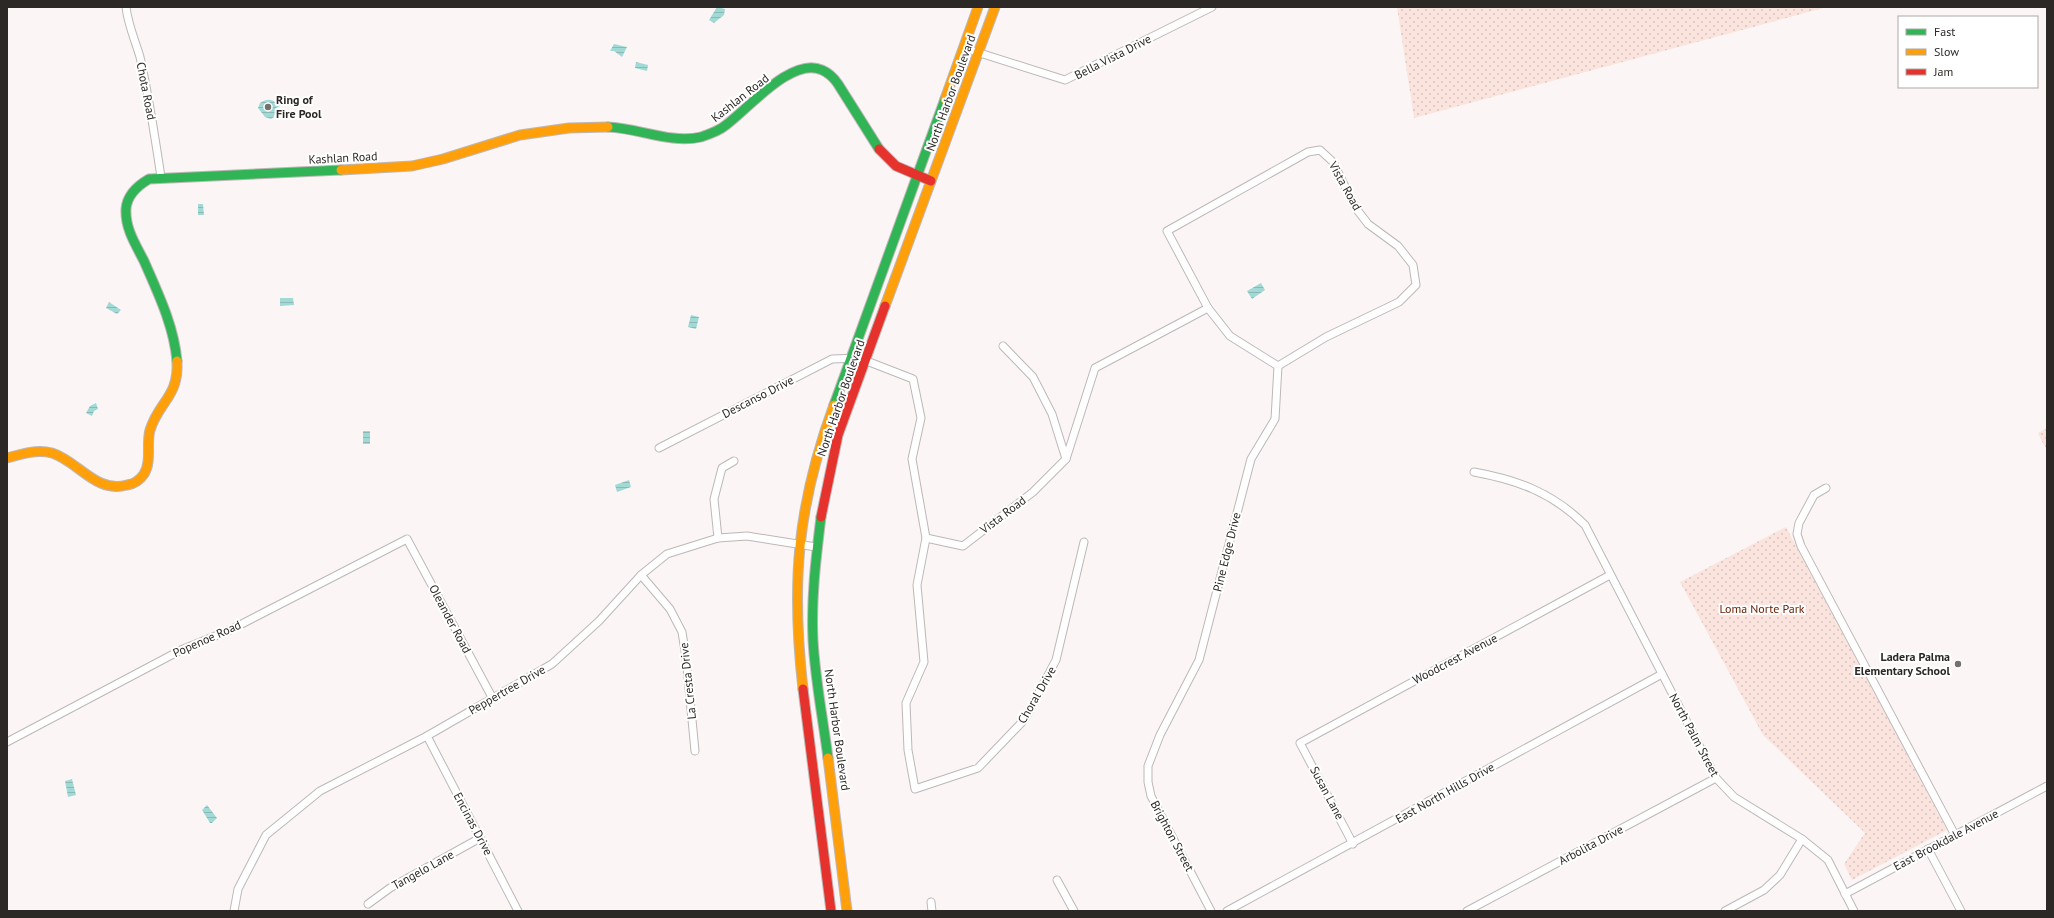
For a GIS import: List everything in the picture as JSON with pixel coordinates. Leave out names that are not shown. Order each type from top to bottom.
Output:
[{"type":"main road","name":"North Harbor Boulevard","points":[[831,911],[815,776],[800,675],[798,629],[799,544],[816,458],[850,358],[978,7]]},
{"type":"main road","name":"North Harbor Boulevard","points":[[847,911],[836,810],[815,661],[813,584],[816,547],[831,464],[838,435],[863,359],[932,181],[995,7]]},
{"type":"main road","name":"Kashlan Road","points":[[7,458],[30,453],[52,453],[64,459],[91,478],[112,487],[120,488],[133,484],[145,473],[149,459],[149,433],[155,420],[171,396],[176,380],[178,365],[173,338],[157,290],[129,227],[126,215],[128,201],[135,189],[149,179],[161,177],[412,166],[451,158],[503,139],[588,127],[618,128],[667,138],[699,138],[728,126],[759,96],[787,76],[798,71],[813,68],[826,71],[836,81],[878,149],[887,160],[916,175],[932,181]]},
{"type":"street","name":"Chota Road","points":[[126,7],[129,25],[139,56],[148,98],[161,177]]},
{"type":"street","name":"Bella Vista Drive","points":[[964,48],[978,54],[1066,80],[1212,7]]},
{"type":"street","name":"Vista Road","points":[[1320,150],[1333,162],[1355,207],[1368,224],[1398,246],[1413,265],[1416,285],[1399,302],[1326,337],[1278,366],[1230,336],[1208,308],[1167,231],[1308,152],[1320,150]]},
{"type":"street","name":"Vista Road","points":[[926,538],[963,546],[1034,492],[1066,459],[1095,368],[1208,308]]},
{"type":"street","points":[[1004,346],[1033,377],[1052,414],[1066,459]]},
{"type":"street","name":"Descanso Drive","points":[[659,448],[832,359],[863,359]]},
{"type":"street","points":[[863,359],[913,379],[921,418],[912,459],[926,538]]},
{"type":"street","name":"Pine Edge Drive","points":[[1160,735],[1199,660],[1251,459],[1275,419],[1278,366]]},
{"type":"street","points":[[718,538],[714,499],[722,468],[734,460]]},
{"type":"street","name":"North Palm Street","points":[[1474,472],[1494,476],[1534,488],[1557,502],[1585,525],[1716,778],[1734,797],[1802,839],[1828,860],[1854,911]]},
{"type":"street","points":[[1826,488],[1814,494],[1799,523],[1797,534],[1801,546],[1955,835]]},
{"type":"street","name":"Peppertree Drive","points":[[234,911],[238,889],[266,835],[320,791],[427,736],[552,664],[599,621],[641,575],[666,554],[718,538],[747,536],[816,547]]},
{"type":"street","name":"Choral Drive","points":[[926,538],[917,586],[924,662],[906,703],[908,750],[915,789],[978,768],[1025,719],[1056,660],[1084,542]]},
{"type":"street","name":"Oleander Road","points":[[407,539],[493,699]]},
{"type":"street","name":"Popenoe Road","points":[[7,742],[181,650],[230,630],[407,539]]},
{"type":"street","name":"La Cresta Drive","points":[[641,575],[670,609],[682,632],[686,657],[695,752]]},
{"type":"street","name":"Woodcrest Avenue","points":[[1300,742],[1610,575]]},
{"type":"street","name":"East North Hills Drive","points":[[1227,911],[1353,844],[1662,674]]},
{"type":"street","name":"Brighton Street","points":[[1160,735],[1148,766],[1150,796],[1211,911]]},
{"type":"street","name":"Encinas Drive","points":[[427,736],[518,911]]},
{"type":"street","name":"Susan Lane","points":[[1300,742],[1353,844]]},
{"type":"street","name":"Arbolita Drive","points":[[1467,911],[1716,778]]},
{"type":"street","name":"East Brookdale Avenue","points":[[1845,894],[2047,786]]},
{"type":"street","name":"Tangelo Lane","points":[[368,904],[390,888],[480,838]]},
{"type":"street","points":[[1725,911],[1764,890],[1780,875],[1802,839]]},
{"type":"street","points":[[1928,849],[1961,911]]},
{"type":"street","points":[[1057,880],[1074,911]]},
{"type":"street","points":[[931,902],[932,911]]},
{"type":"green space","points":[[1397,7],[1827,7],[1414,118]]},
{"type":"green space","points":[[2047,428],[2047,451],[2038,433]]},
{"type":"green space","name":"Loma Norte Park","points":[[1786,527],[1947,830],[1852,880],[1844,864],[1865,833],[1763,735],[1680,582]]},
{"type":"water","points":[[717,7],[725,9],[724,15],[714,23],[709,20]]},
{"type":"water","points":[[614,44],[627,47],[622,57],[614,51],[610,51]]},
{"type":"water","points":[[636,62],[648,65],[647,71],[635,68]]},
{"type":"water","name":"Ring of Fire Pool","points":[[290,96],[292,100],[276,108],[274,117],[271,119],[265,117],[258,108],[260,103],[265,100],[275,102]]},
{"type":"water","points":[[198,204],[203,204],[204,215],[198,215]]},
{"type":"water","points":[[1261,283],[1265,290],[1252,299],[1247,291]]},
{"type":"water","points":[[280,298],[293,298],[294,305],[280,306]]},
{"type":"water","points":[[109,302],[121,310],[117,314],[106,308]]},
{"type":"water","points":[[691,315],[699,317],[696,329],[688,327]]},
{"type":"water","points":[[96,403],[98,409],[94,411],[92,416],[86,413],[90,406]]},
{"type":"water","points":[[363,431],[370,431],[370,444],[363,444]]},
{"type":"water","points":[[629,480],[631,487],[617,492],[615,485]]},
{"type":"water","points":[[72,779],[76,795],[68,797],[65,781]]},
{"type":"water","points":[[207,805],[217,818],[212,823],[210,823],[202,810]]},
{"type":"traffic: fast","points":[[608,127],[678,139],[701,137],[723,127],[771,86],[784,77],[797,70],[810,68],[825,71],[835,80],[879,149]]},
{"type":"traffic: fast","points":[[834,405],[945,99]]},
{"type":"traffic: fast","points":[[177,361],[173,335],[165,310],[127,223],[126,209],[128,199],[133,191],[149,179],[341,170]]},
{"type":"traffic: fast","points":[[821,517],[813,593],[813,640],[817,684],[828,758]]},
{"type":"traffic: slow","points":[[945,99],[978,7]]},
{"type":"traffic: slow","points":[[885,306],[995,7]]},
{"type":"traffic: slow","points":[[341,170],[412,166],[443,159],[520,135],[569,128],[608,127]]},
{"type":"traffic: slow","points":[[7,458],[29,452],[52,453],[106,485],[116,487],[134,483],[144,474],[148,464],[148,441],[150,430],[158,412],[172,391],[177,373],[177,361]]},
{"type":"traffic: slow","points":[[803,689],[799,651],[798,614],[800,545],[812,477],[834,405]]},
{"type":"traffic: slow","points":[[828,758],[847,911]]},
{"type":"traffic: jam","points":[[879,149],[896,166],[931,181]]},
{"type":"traffic: jam","points":[[821,517],[838,435],[885,306]]},
{"type":"traffic: jam","points":[[803,689],[831,911]]},
{"type":"place","name":"Ring of Fire Pool","points":[[268,107]]},
{"type":"place","name":"Ladera Palma Elementary School","points":[[1958,664]]}]
